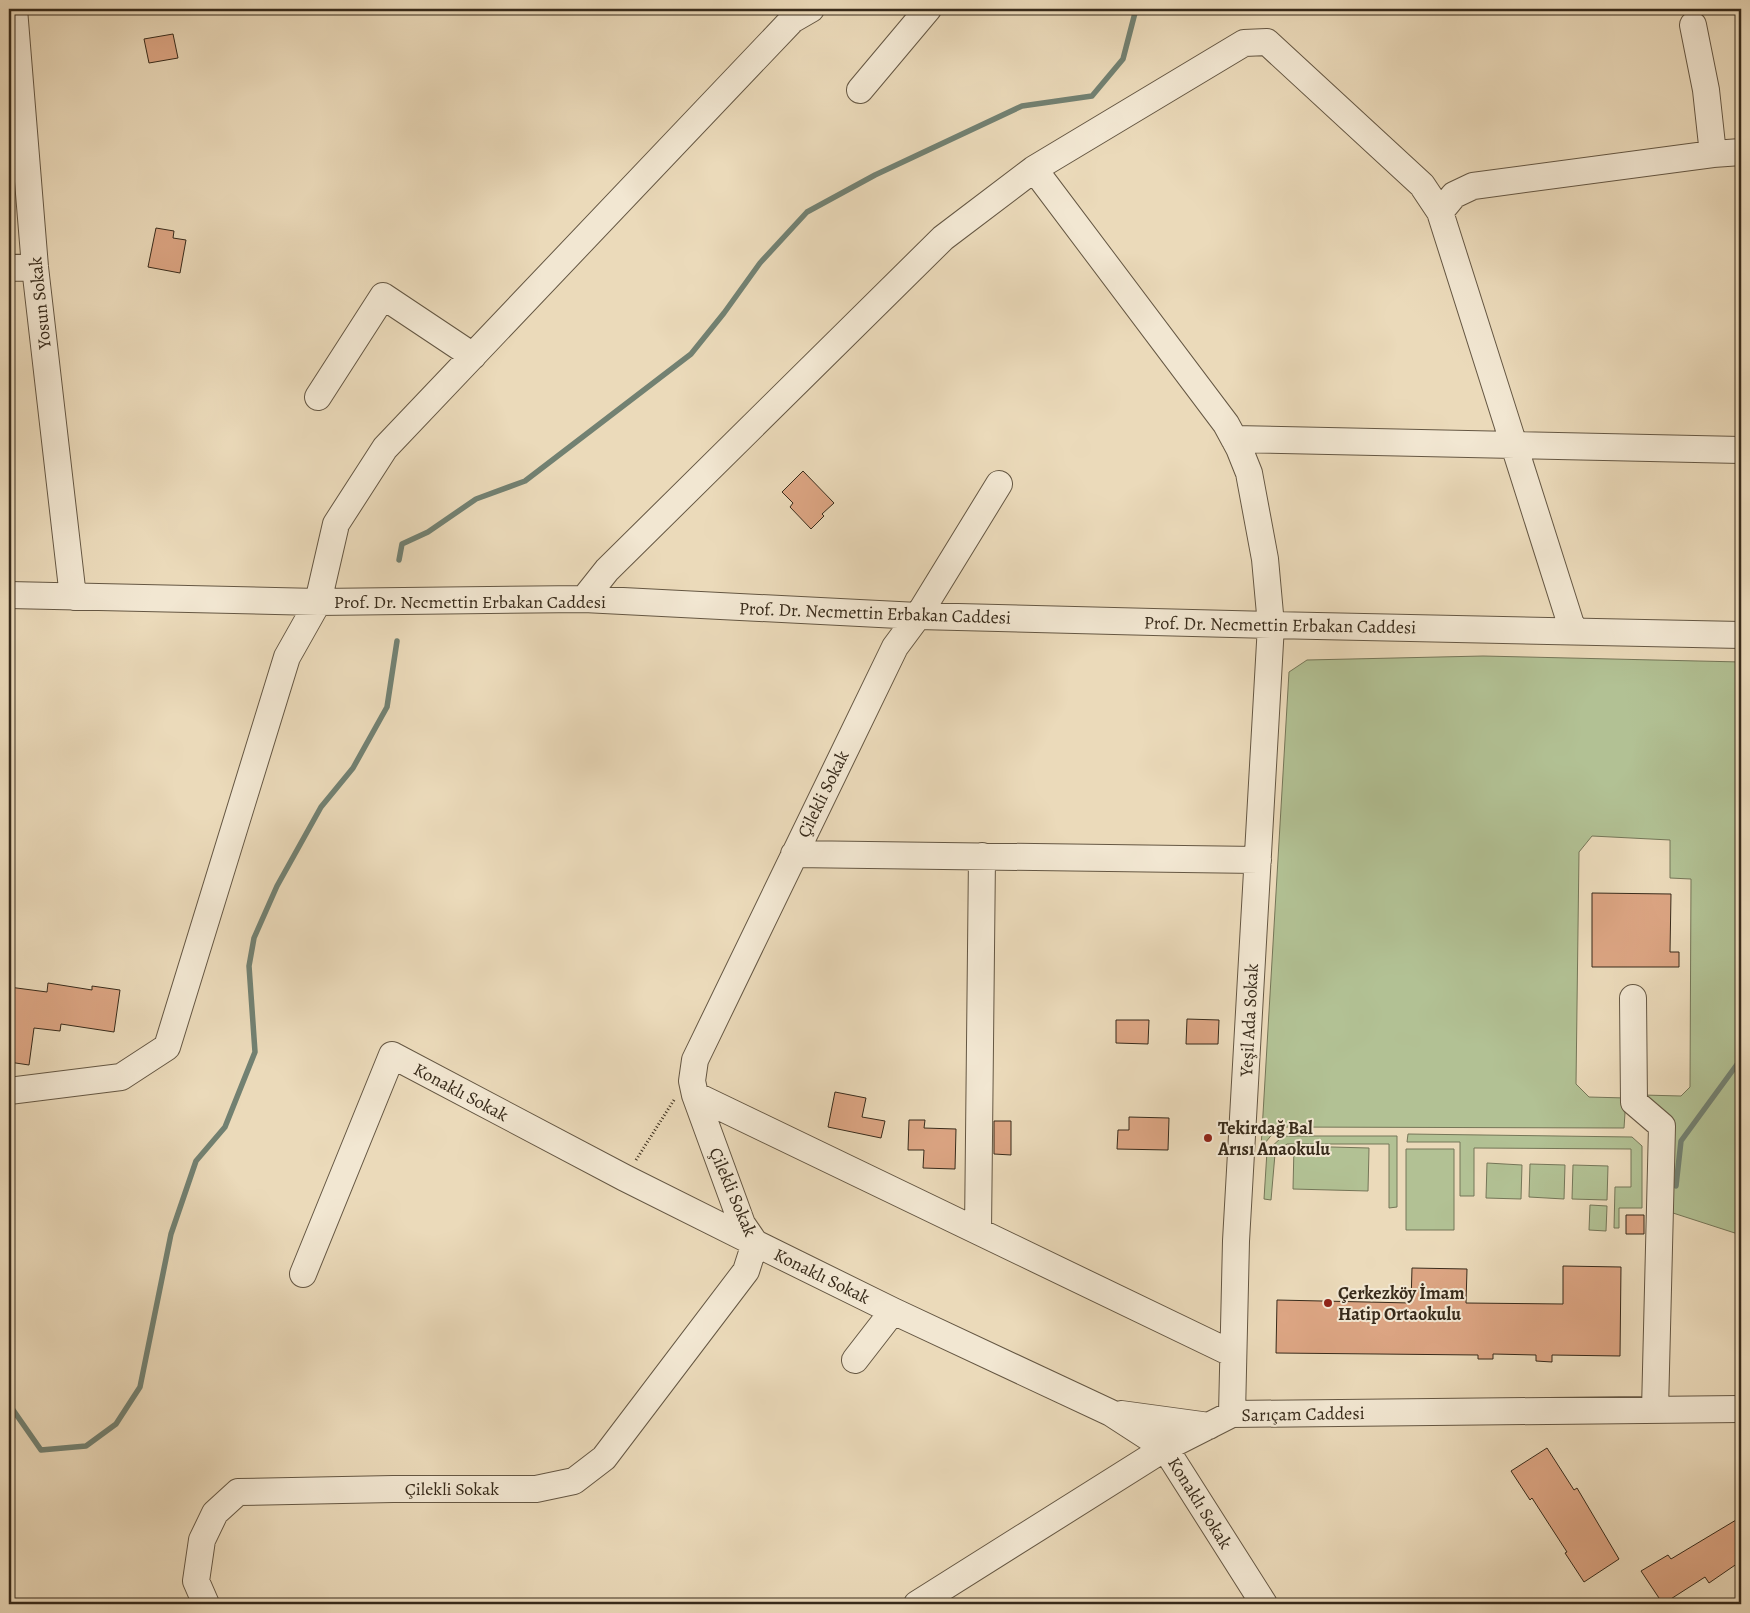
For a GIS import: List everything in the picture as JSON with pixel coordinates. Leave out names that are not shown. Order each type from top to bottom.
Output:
[{"type":"street","name":"Yosun Sokak","points":[[14,9],[36,267],[73,597]]},
{"type":"street","points":[[9,1091],[121,1077],[167,1047],[287,657],[318,602],[336,524],[385,448],[792,20],[811,9]]},
{"type":"street","points":[[860,90],[928,9]]},
{"type":"street","points":[[1693,25],[1706,90],[1712,154]]},
{"type":"street","points":[[584,599],[607,570],[943,238],[1034,169],[1244,43],[1267,42],[1422,185],[1440,212],[1573,631]]},
{"type":"street","points":[[1440,212],[1454,195],[1473,186],[1712,154],[1741,152]]},
{"type":"street","name":"Yeşil Ada Sokak","points":[[1034,169],[1226,424],[1249,473],[1265,559],[1271,625],[1236,1241],[1233,1354],[1220,1420]]},
{"type":"street","points":[[9,268],[36,267]]},
{"type":"street","points":[[318,396],[383,296],[473,356]]},
{"type":"street","points":[[1234,439],[1741,450]]},
{"type":"street","name":"Çilekli Sokak","points":[[206,1604],[196,1581],[202,1540],[215,1513],[238,1492],[536,1489],[574,1481],[604,1458],[746,1271],[755,1243],[742,1224],[694,1088],[695,1060],[895,647],[918,616],[999,484]]},
{"type":"street","name":"Prof. Dr. Necmettin Erbakan Caddesi","points":[[9,595],[318,602],[584,599],[918,616],[1741,635]]},
{"type":"street","points":[[794,854],[1258,860]]},
{"type":"street","points":[[978,1231],[982,856]]},
{"type":"street","points":[[1633,998],[1634,1102],[1662,1126],[1655,1410]]},
{"type":"street","name":"Konaklı Sokak","points":[[303,1274],[392,1055],[625,1178],[755,1243],[893,1311],[1111,1413],[1165,1448],[1264,1604]]},
{"type":"street","points":[[694,1088],[978,1231],[1233,1354]]},
{"type":"street","points":[[854,1360],[893,1311]]},
{"type":"street","name":"Sarıçam Caddesi","points":[[917,1604],[1165,1448],[1220,1420],[1741,1409]]},
{"type":"street","points":[[1111,1413],[1220,1420]]},
{"type":"path","points":[[625,1178],[680,1091],[694,1088]]},
{"type":"green space","points":[[1483,656],[1741,662],[1741,1235],[1673,1213],[1643,1095],[1681,1096],[1690,1087],[1691,879],[1670,878],[1670,840],[1592,836],[1579,852],[1576,1084],[1589,1097],[1626,1098],[1624,1128],[1278,1127],[1261,1148],[1289,672],[1307,660]]},
{"type":"green space","points":[[1408,1134],[1632,1137],[1642,1146],[1642,1208],[1619,1208],[1619,1228],[1614,1228],[1615,1187],[1631,1187],[1631,1149],[1474,1148],[1474,1196],[1460,1196],[1460,1142],[1407,1142]]},
{"type":"green space","points":[[1283,1136],[1397,1136],[1397,1207],[1389,1208],[1389,1144],[1287,1144],[1275,1154],[1271,1200],[1264,1199],[1267,1151]]},
{"type":"green space","points":[[1294,1146],[1369,1148],[1368,1191],[1293,1189]]},
{"type":"green space","points":[[1406,1149],[1454,1149],[1454,1230],[1406,1230]]},
{"type":"green space","points":[[1487,1163],[1522,1165],[1521,1199],[1486,1198]]},
{"type":"green space","points":[[1530,1164],[1565,1165],[1564,1199],[1529,1197]]},
{"type":"green space","points":[[1573,1165],[1608,1166],[1607,1200],[1572,1199]]},
{"type":"green space","points":[[1590,1205],[1607,1206],[1606,1231],[1589,1230]]},
{"type":"building","points":[[173,34],[178,58],[149,63],[144,39]]},
{"type":"building","points":[[156,228],[174,231],[173,238],[186,240],[180,273],[148,267]]},
{"type":"building","points":[[803,471],[834,503],[822,514],[824,516],[811,529],[790,507],[793,503],[782,492]]},
{"type":"building","points":[[1592,893],[1671,894],[1670,952],[1679,952],[1679,967],[1592,967]]},
{"type":"building","points":[[48,983],[92,990],[92,986],[120,990],[114,1032],[61,1024],[60,1031],[34,1028],[29,1065],[9,1062],[9,987],[47,992]]},
{"type":"building","points":[[1187,1019],[1219,1020],[1218,1044],[1186,1044]]},
{"type":"building","points":[[1116,1020],[1149,1020],[1148,1044],[1116,1043]]},
{"type":"building","points":[[835,1092],[866,1098],[862,1117],[885,1121],[881,1138],[828,1127]]},
{"type":"building","points":[[1129,1117],[1169,1118],[1168,1150],[1117,1149],[1118,1130],[1129,1130]]},
{"type":"building","points":[[909,1120],[925,1120],[924,1128],[956,1129],[955,1169],[923,1168],[924,1150],[908,1150]]},
{"type":"building","points":[[994,1121],[1011,1121],[1011,1155],[994,1154]]},
{"type":"building","points":[[1626,1215],[1644,1215],[1644,1234],[1626,1234]]},
{"type":"building","points":[[1563,1266],[1621,1267],[1620,1356],[1552,1355],[1552,1362],[1536,1361],[1536,1355],[1493,1354],[1493,1359],[1478,1359],[1478,1355],[1276,1353],[1277,1300],[1411,1303],[1412,1268],[1467,1269],[1466,1303],[1563,1304]]},
{"type":"building","points":[[1547,1448],[1574,1490],[1577,1488],[1619,1559],[1584,1582],[1532,1498],[1530,1500],[1511,1471]]},
{"type":"building","points":[[1741,1517],[1741,1561],[1709,1583],[1705,1577],[1663,1604],[1641,1571],[1668,1555],[1671,1559]]},
{"type":"waterway","points":[[399,560],[402,544],[428,532],[476,499],[525,481],[691,354],[724,313],[760,263],[807,212],[875,175],[1022,106],[1092,96],[1123,59],[1136,9]]},
{"type":"waterway","points":[[9,1407],[11,1407],[41,1450],[86,1446],[116,1424],[140,1387],[171,1234],[196,1161],[225,1127],[255,1052],[249,966],[254,938],[277,886],[321,807],[353,768],[387,707],[397,641]]},
{"type":"waterway","points":[[1676,1186],[1681,1141],[1741,1059]]},
{"type":"place","name":"Tekirdağ Bal Arısı Anaokulu","points":[[1208,1138]]},
{"type":"place","name":"Çerkezköy İmam Hatip Ortaokulu","points":[[1328,1303]]}]
